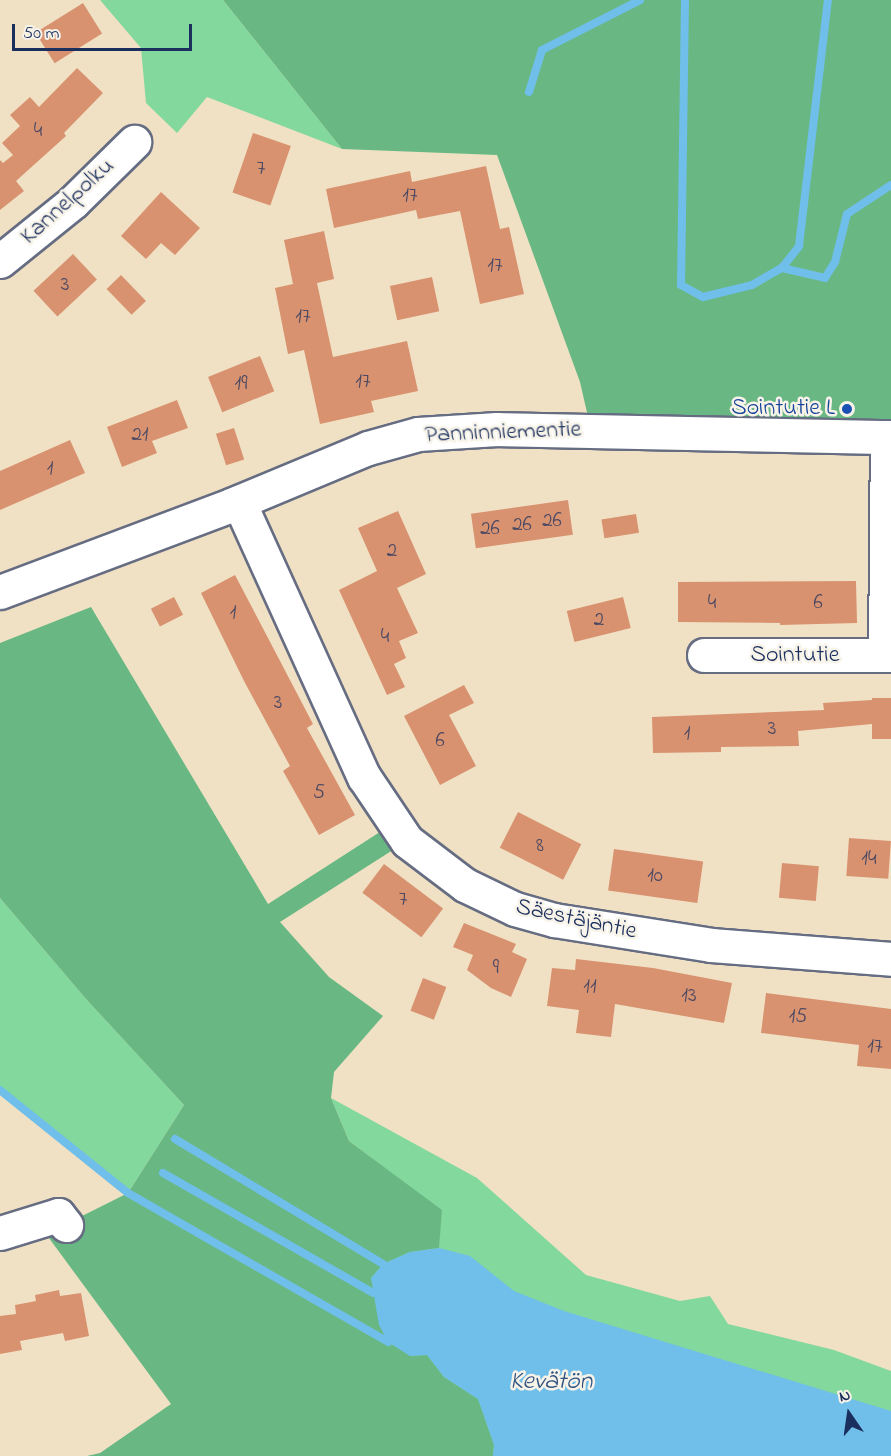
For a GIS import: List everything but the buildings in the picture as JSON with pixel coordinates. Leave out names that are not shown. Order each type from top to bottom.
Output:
[{"type":"street","name":"Kannelpolku","points":[[0,261],[73,202],[134,142]]},
{"type":"street","name":"Panninniementie","points":[[0,592],[239,502],[368,448],[429,433],[497,429],[889,437]]},
{"type":"street","name":"Sointutie","points":[[704,655],[888,655],[889,437]]},
{"type":"street","name":"Säestäjäntie","points":[[239,502],[364,777],[406,841],[465,885],[514,909],[554,920],[711,945],[891,958]]},
{"type":"street","points":[[0,1233],[58,1215],[66,1225]]},
{"type":"green space","points":[[100,0],[223,0],[342,149],[207,97],[177,133],[146,103],[141,48]]},
{"type":"green space","points":[[223,0],[891,0],[891,436],[591,430],[580,382],[497,155],[342,149]]},
{"type":"green space","points":[[91,607],[268,904],[383,830],[396,848],[280,922],[329,977],[383,1016],[334,1072],[331,1098],[349,1141],[442,1210],[439,1248],[410,1252],[383,1264],[371,1278],[410,1356],[427,1355],[444,1377],[478,1399],[494,1445],[493,1456],[87,1456],[100,1453],[171,1404],[46,1234],[128,1193],[184,1105],[86,999],[0,898],[0,643]]},
{"type":"green space","points":[[0,898],[86,999],[184,1105],[128,1193],[0,1090]]},
{"type":"green space","name":"Kevätön","points":[[331,1098],[477,1178],[586,1275],[680,1301],[710,1296],[728,1324],[834,1350],[891,1371],[891,1456],[462,1456],[333,1270],[442,1211],[349,1141]]},
{"type":"water","name":"Kevätön","points":[[439,1248],[470,1256],[514,1291],[564,1311],[891,1411],[891,1456],[493,1456],[494,1445],[478,1399],[444,1377],[427,1355],[410,1356],[388,1342],[379,1325],[371,1278],[383,1264],[410,1252]]},
{"type":"waterway","points":[[529,92],[542,50],[640,0]]},
{"type":"waterway","points":[[685,0],[681,285],[703,297],[752,285],[782,268],[799,246],[828,0]]},
{"type":"waterway","points":[[782,268],[825,278],[835,262],[847,214],[891,185]]},
{"type":"waterway","points":[[0,1090],[128,1193],[388,1342]]},
{"type":"waterway","points":[[175,1139],[383,1264]]},
{"type":"waterway","points":[[163,1173],[373,1293]]},
{"type":"place","name":"Sointutie L","points":[[847,409]]}]
